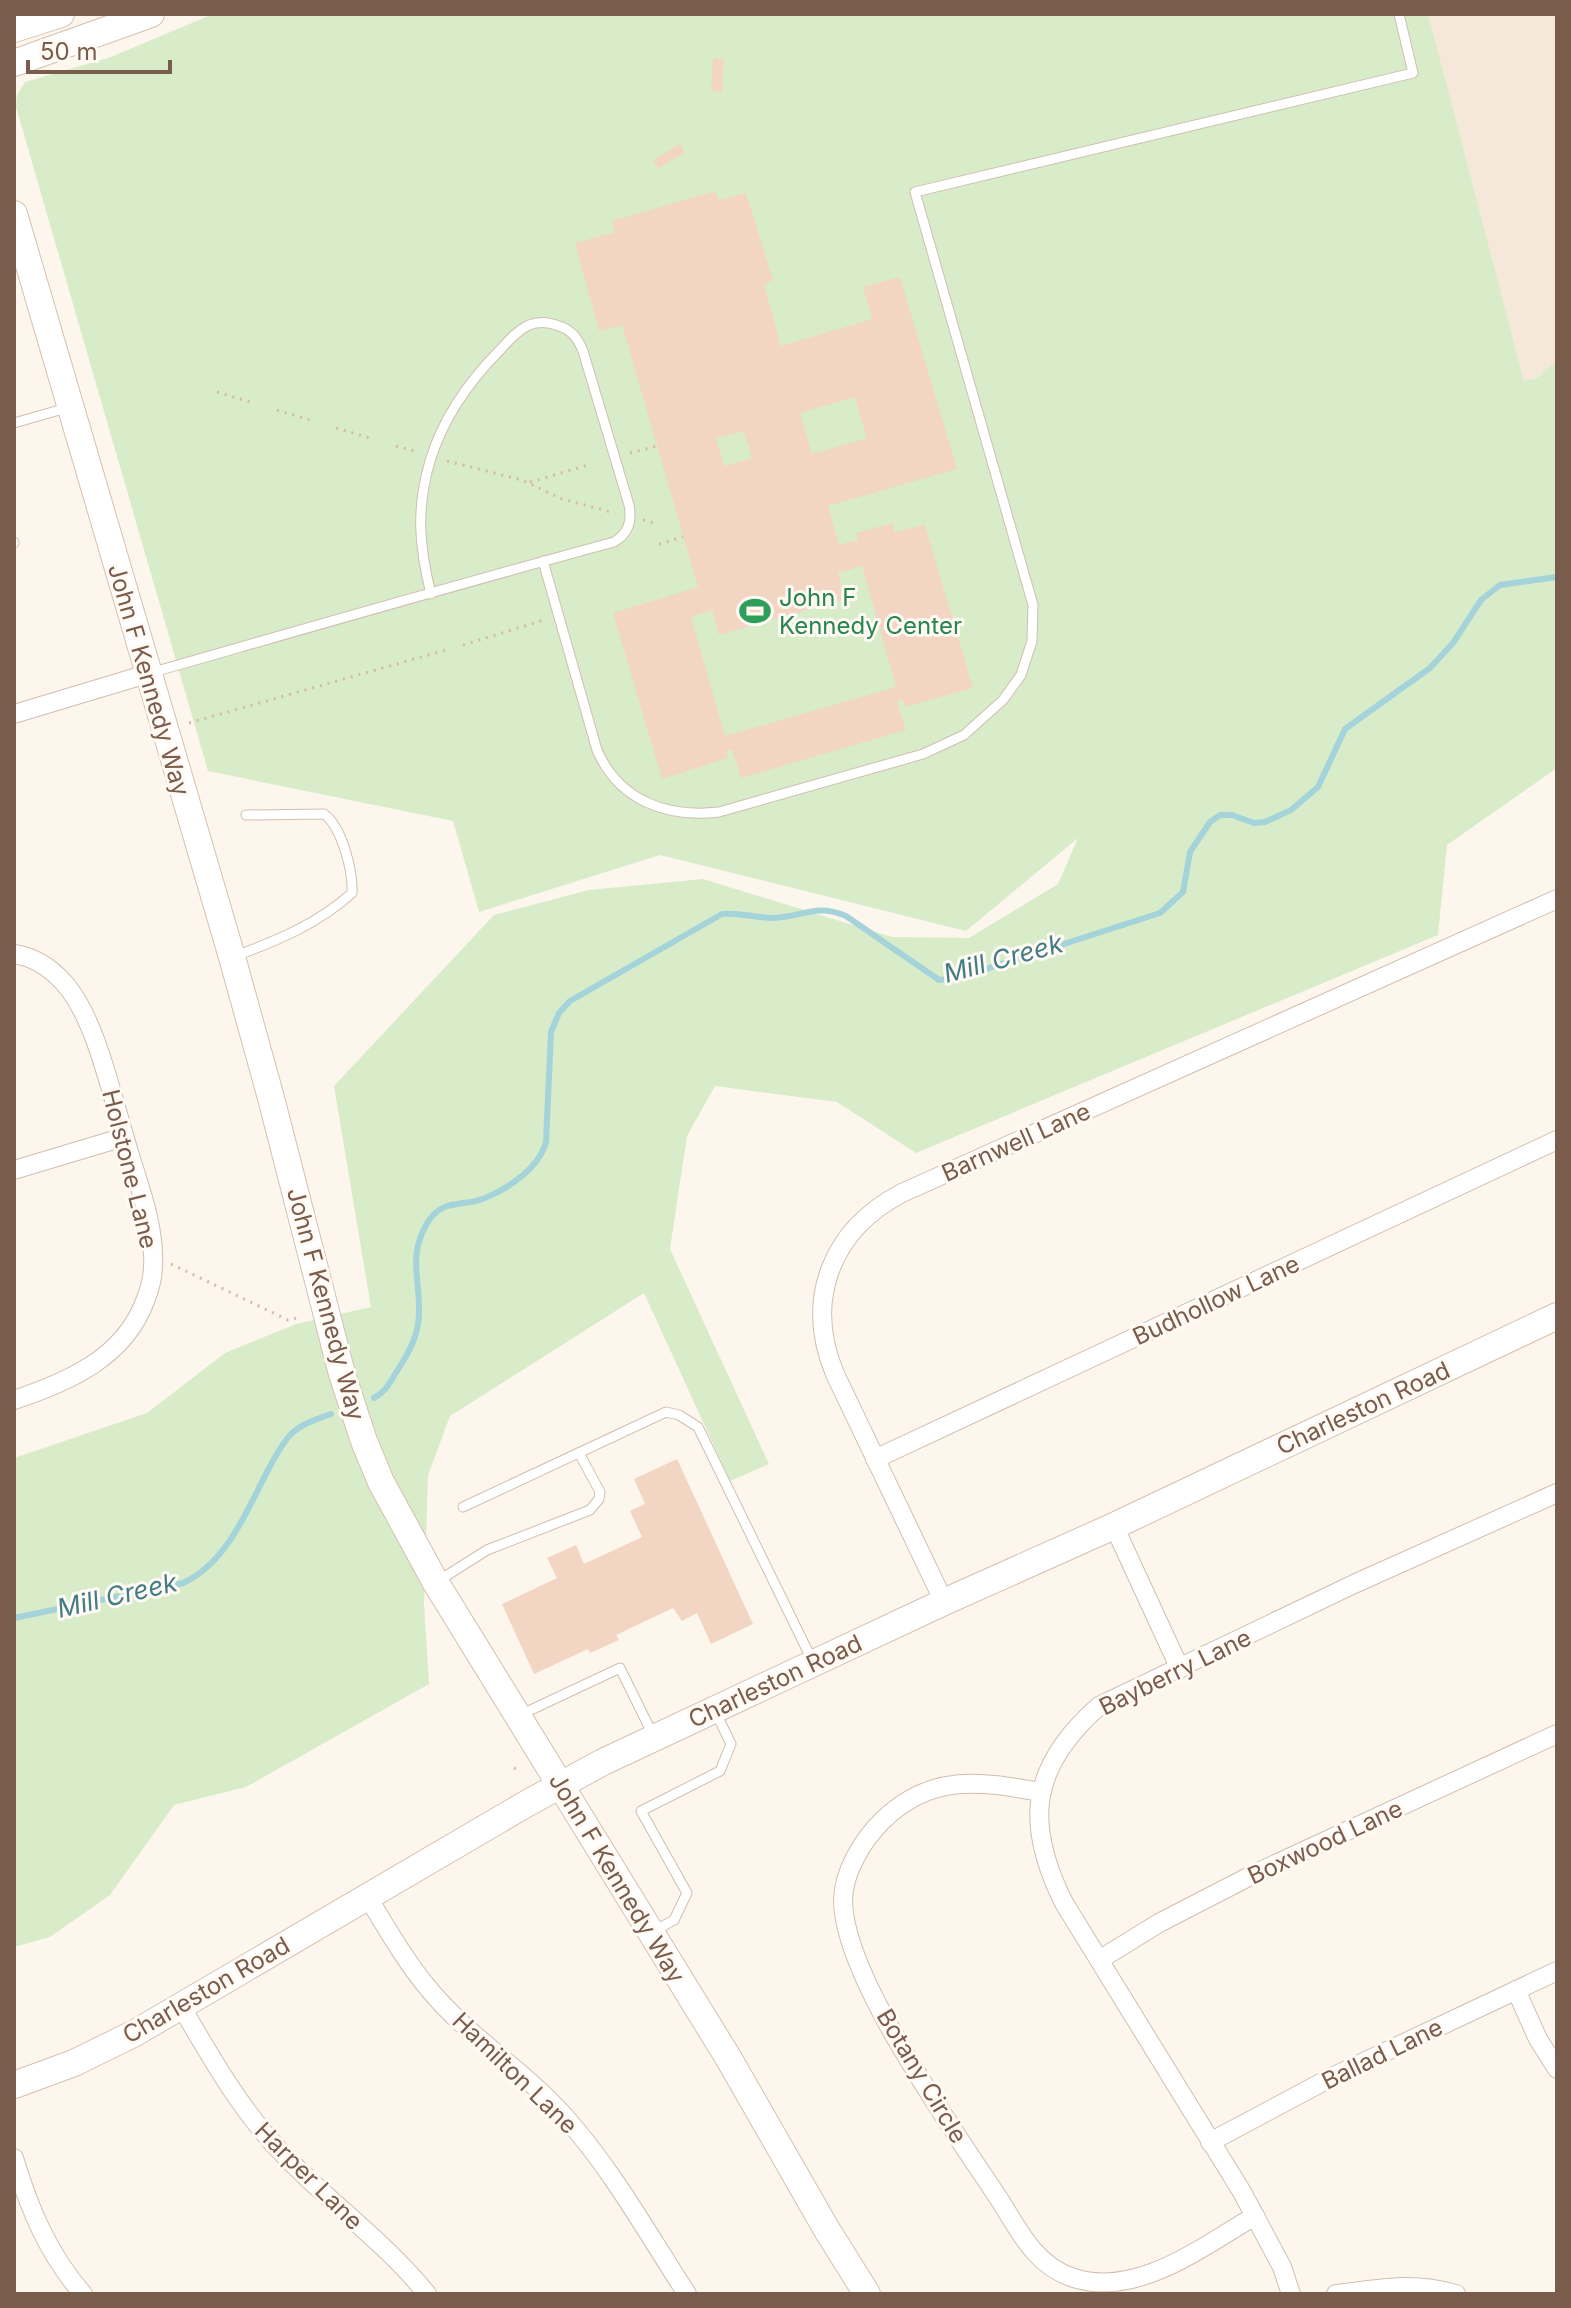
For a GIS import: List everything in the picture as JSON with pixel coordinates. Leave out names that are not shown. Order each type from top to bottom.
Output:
[{"type":"street","points":[[14,29],[61,14]]},
{"type":"street","points":[[14,63],[151,14]]},
{"type":"street","name":"John F Kennedy Way","points":[[14,214],[18,241],[232,957],[348,1396],[381,1482],[436,1583],[729,2059],[867,2294]]},
{"type":"street","points":[[14,714],[147,674]]},
{"type":"street","name":"Barnwell Lane","points":[[944,1602],[828,1357],[822,1326],[824,1291],[837,1253],[852,1231],[872,1210],[902,1193],[1557,899]]},
{"type":"street","name":"Holstone Lane","points":[[14,954],[46,966],[67,985],[91,1032],[113,1093],[145,1206],[153,1255],[152,1275],[144,1304],[120,1342],[99,1362],[74,1377],[14,1400]]},
{"type":"street","points":[[14,1170],[124,1137]]},
{"type":"street","name":"Budhollow Lane","points":[[875,1459],[1557,1140]]},
{"type":"street","name":"Charleston Road","points":[[14,2085],[84,2058],[181,2006],[560,1784],[1557,1316]]},
{"type":"street","name":"Bayberry Lane","points":[[1291,2294],[1282,2267],[1255,2216],[1050,1876],[1037,1819],[1040,1792],[1055,1756],[1079,1724],[1099,1706],[1379,1572],[1557,1493]]},
{"type":"street","points":[[1114,1526],[1180,1669]]},
{"type":"street","name":"Boxwood Lane","points":[[1099,1960],[1216,1893],[1557,1734]]},
{"type":"street","name":"Botany Circle","points":[[1040,1792],[1000,1784],[957,1783],[913,1798],[893,1810],[875,1828],[860,1849],[843,1897],[851,1947],[873,1994],[940,2109],[1016,2228],[1050,2267],[1072,2278],[1096,2282],[1119,2281],[1165,2266],[1255,2216]]},
{"type":"street","name":"Hamilton Lane","points":[[367,1896],[428,1989],[544,2094],[586,2141],[687,2294]]},
{"type":"street","name":"Ballad Lane","points":[[1210,2142],[1332,2077],[1557,1971]]},
{"type":"street","points":[[1516,1990],[1538,2039],[1557,2069]]},
{"type":"street","name":"Harper Lane","points":[[181,2006],[257,2126],[427,2294]]},
{"type":"street","points":[[14,2158],[35,2221],[57,2260],[83,2294]]},
{"type":"street","points":[[1336,2294],[1398,2285],[1456,2294]]},
{"type":"lane","points":[[543,561],[603,762],[621,785],[644,803],[686,813],[719,812],[923,754],[964,735],[1003,700],[1021,675],[1032,641],[1033,605],[915,192],[1413,73],[1399,14]]},
{"type":"lane","points":[[147,674],[431,594],[543,561],[614,542],[627,530],[631,513],[579,342],[564,328],[541,322],[518,332],[488,362],[452,410],[438,437],[423,489],[419,523],[420,551],[431,594]]},
{"type":"lane","points":[[14,423],[70,407]]},
{"type":"lane","points":[[232,957],[284,938],[336,907],[352,893],[353,881],[338,830],[324,814],[246,815]]},
{"type":"lane","points":[[463,1507],[666,1412],[679,1415],[698,1427],[813,1663]]},
{"type":"lane","points":[[436,1583],[487,1550],[590,1510],[599,1499],[600,1492],[579,1453]]},
{"type":"lane","points":[[518,1716],[620,1668],[654,1738]]},
{"type":"lane","points":[[650,1933],[674,1920],[687,1893],[641,1811],[720,1771],[731,1744],[714,1710]]},
{"type":"path","points":[[217,392],[253,403]]},
{"type":"path","points":[[277,410],[313,421]]},
{"type":"path","points":[[336,428],[373,439]]},
{"type":"path","points":[[396,446],[418,452]]},
{"type":"path","points":[[626,455],[657,446]]},
{"type":"path","points":[[447,461],[527,483],[562,499],[618,514]]},
{"type":"path","points":[[527,483],[588,465]]},
{"type":"path","points":[[643,520],[653,523]]},
{"type":"path","points":[[659,544],[683,537]]},
{"type":"path","points":[[463,645],[549,618]]},
{"type":"path","points":[[189,723],[446,650]]},
{"type":"path","points":[[153,1255],[288,1320],[306,1316]]},
{"type":"shaded area","points":[[1427,14],[1557,14],[1557,360],[1537,378],[1524,381]]},
{"type":"green space","name":"John F Kennedy Center","points":[[213,14],[1428,14],[1524,381],[1537,378],[1557,360],[1557,768],[1447,845],[1438,935],[916,1153],[837,1102],[715,1086],[687,1136],[670,1249],[769,1464],[730,1481],[644,1293],[450,1416],[428,1475],[424,1604],[429,1684],[246,1787],[174,1805],[110,1895],[50,1937],[14,1947],[14,1458],[147,1413],[225,1353],[296,1324],[371,1307],[334,1086],[494,915],[589,890],[703,879],[892,937],[969,938],[1058,884],[1078,838],[966,931],[660,855],[479,912],[453,821],[208,771],[16,107],[17,95],[25,82],[111,57]]},
{"type":"building","points":[[713,59],[724,59],[722,92],[711,91]]},
{"type":"building","points":[[680,144],[685,152],[658,169],[653,160]]},
{"type":"building","points":[[715,191],[718,200],[746,193],[773,280],[764,284],[781,346],[872,319],[863,287],[900,277],[957,469],[828,506],[839,545],[855,540],[859,543],[856,533],[892,523],[895,532],[925,525],[973,688],[905,707],[903,700],[897,702],[906,730],[741,778],[732,749],[727,751],[728,758],[662,779],[613,613],[698,587],[622,325],[599,331],[575,243],[615,232],[612,221]],"holes":[[[855,397],[867,438],[812,454],[800,413]],[[744,431],[752,458],[724,466],[716,438]],[[862,566],[896,687],[725,736],[691,617],[712,610],[719,635],[845,599],[838,573]]]},
{"type":"building","points":[[677,1459],[753,1624],[711,1644],[697,1613],[682,1621],[673,1608],[616,1635],[619,1640],[590,1653],[588,1649],[534,1674],[502,1604],[557,1578],[547,1558],[576,1545],[584,1564],[642,1537],[630,1511],[645,1504],[634,1479]]},
{"type":"waterway","name":"Mill Creek","points":[[374,1398],[390,1383],[416,1334],[419,1317],[416,1256],[421,1236],[432,1216],[445,1207],[476,1201],[504,1189],[530,1169],[542,1151],[546,1142],[551,1032],[559,1013],[570,1001],[722,914],[773,918],[817,911],[835,912],[846,916],[939,980],[958,978],[1160,913],[1183,892],[1190,852],[1210,822],[1220,815],[1232,815],[1254,823],[1265,822],[1291,810],[1318,787],[1345,729],[1430,668],[1453,643],[1481,600],[1500,585],[1557,577]]},
{"type":"waterway","name":"Mill Creek","points":[[14,1618],[183,1583],[198,1574],[212,1563],[234,1534],[288,1437],[305,1424],[331,1414]]},
{"type":"place","name":"John F Kennedy Center","points":[[755,611]]}]
